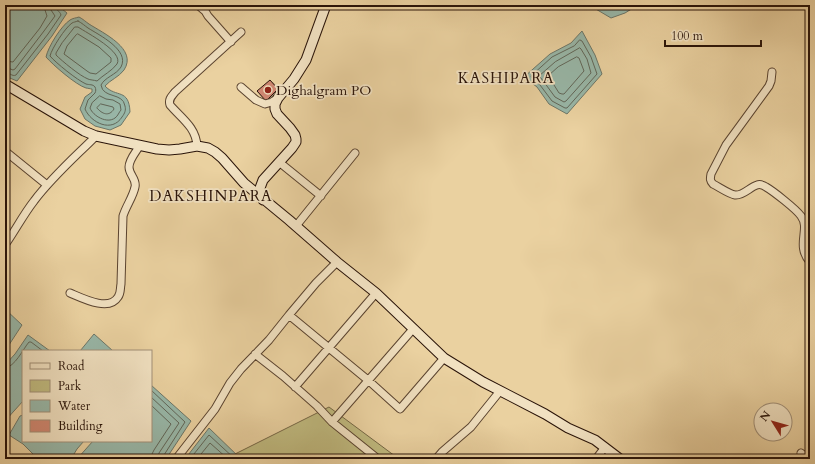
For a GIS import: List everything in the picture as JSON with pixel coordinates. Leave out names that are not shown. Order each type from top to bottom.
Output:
[{"type":"main road","points":[[263,200],[260,192],[263,180],[296,142],[296,138],[290,128],[277,114],[275,104],[278,98],[294,80],[306,60],[326,5]]},
{"type":"main road","points":[[5,84],[84,131],[96,136],[157,149],[169,150],[197,146],[208,148],[216,152],[244,183],[376,293],[444,358],[482,382],[545,414],[568,428],[595,440],[620,459]]},
{"type":"main road","points":[[244,183],[252,184],[263,180]]},
{"type":"street","points":[[198,5],[205,11],[230,42]]},
{"type":"street","points":[[197,146],[196,138],[192,129],[170,105],[169,102],[171,96],[241,32]]},
{"type":"street","points":[[772,72],[769,86],[726,145],[711,174],[710,179],[713,184],[732,195],[738,195],[760,185],[768,188],[778,195],[802,216],[805,226],[803,248],[804,254],[810,262]]},
{"type":"street","points":[[241,87],[256,100],[264,104],[268,104],[278,98]]},
{"type":"street","points":[[5,245],[33,202],[47,185],[96,136]]},
{"type":"street","points":[[70,293],[103,304],[115,300],[118,297],[121,284],[123,216],[136,185],[135,180],[129,170],[129,166],[140,145]]},
{"type":"street","points":[[5,151],[47,185]]},
{"type":"street","points":[[296,226],[355,153]]},
{"type":"street","points":[[280,162],[321,196]]},
{"type":"street","points":[[176,459],[215,409],[230,383],[269,340],[316,283],[337,262]]},
{"type":"street","points":[[295,387],[376,293]]},
{"type":"street","points":[[289,315],[400,409],[444,358]]},
{"type":"street","points":[[332,422],[413,329]]},
{"type":"street","points":[[255,354],[318,406],[332,422],[378,459]]},
{"type":"street","points":[[436,459],[471,427],[500,391]]},
{"type":"street","points":[[596,459],[605,447]]},
{"type":"street","points":[[801,453],[809,459]]},
{"type":"green space","points":[[329,407],[399,459],[225,459]]},
{"type":"water","points":[[5,5],[57,5],[67,13],[52,36],[17,81],[5,76]]},
{"type":"water","points":[[589,5],[638,5],[625,13],[611,18]]},
{"type":"water","points":[[79,17],[117,42],[126,55],[127,62],[124,70],[120,75],[105,86],[113,92],[125,96],[129,104],[130,112],[121,125],[110,130],[95,126],[85,119],[80,109],[85,97],[92,92],[92,89],[86,88],[71,79],[46,57],[52,42],[66,23],[73,18]]},
{"type":"water","points":[[582,31],[595,55],[602,74],[567,114],[549,104],[537,87],[524,77],[550,54],[571,43]]},
{"type":"water","points":[[5,309],[22,325],[5,351]]},
{"type":"water","points":[[94,334],[112,350],[81,350]]},
{"type":"water","points":[[28,335],[49,350],[22,350],[22,402],[5,421],[5,365],[15,354]]},
{"type":"water","points":[[152,386],[191,421],[166,459],[77,459],[92,442],[152,442]]},
{"type":"water","points":[[22,415],[22,442],[83,442],[71,459],[38,459],[23,444],[9,435],[20,416]]},
{"type":"water","points":[[209,428],[241,459],[185,459]]},
{"type":"building","name":"Dighalgram PO","points":[[270,80],[278,89],[266,101],[257,91]]},
{"type":"place","name":"Dighalgram PO","points":[[268,90]]},
{"type":"district","name":"KASHIPARA","points":[[506,78]]},
{"type":"district","name":"DAKSHINPARA","points":[[211,196]]}]
